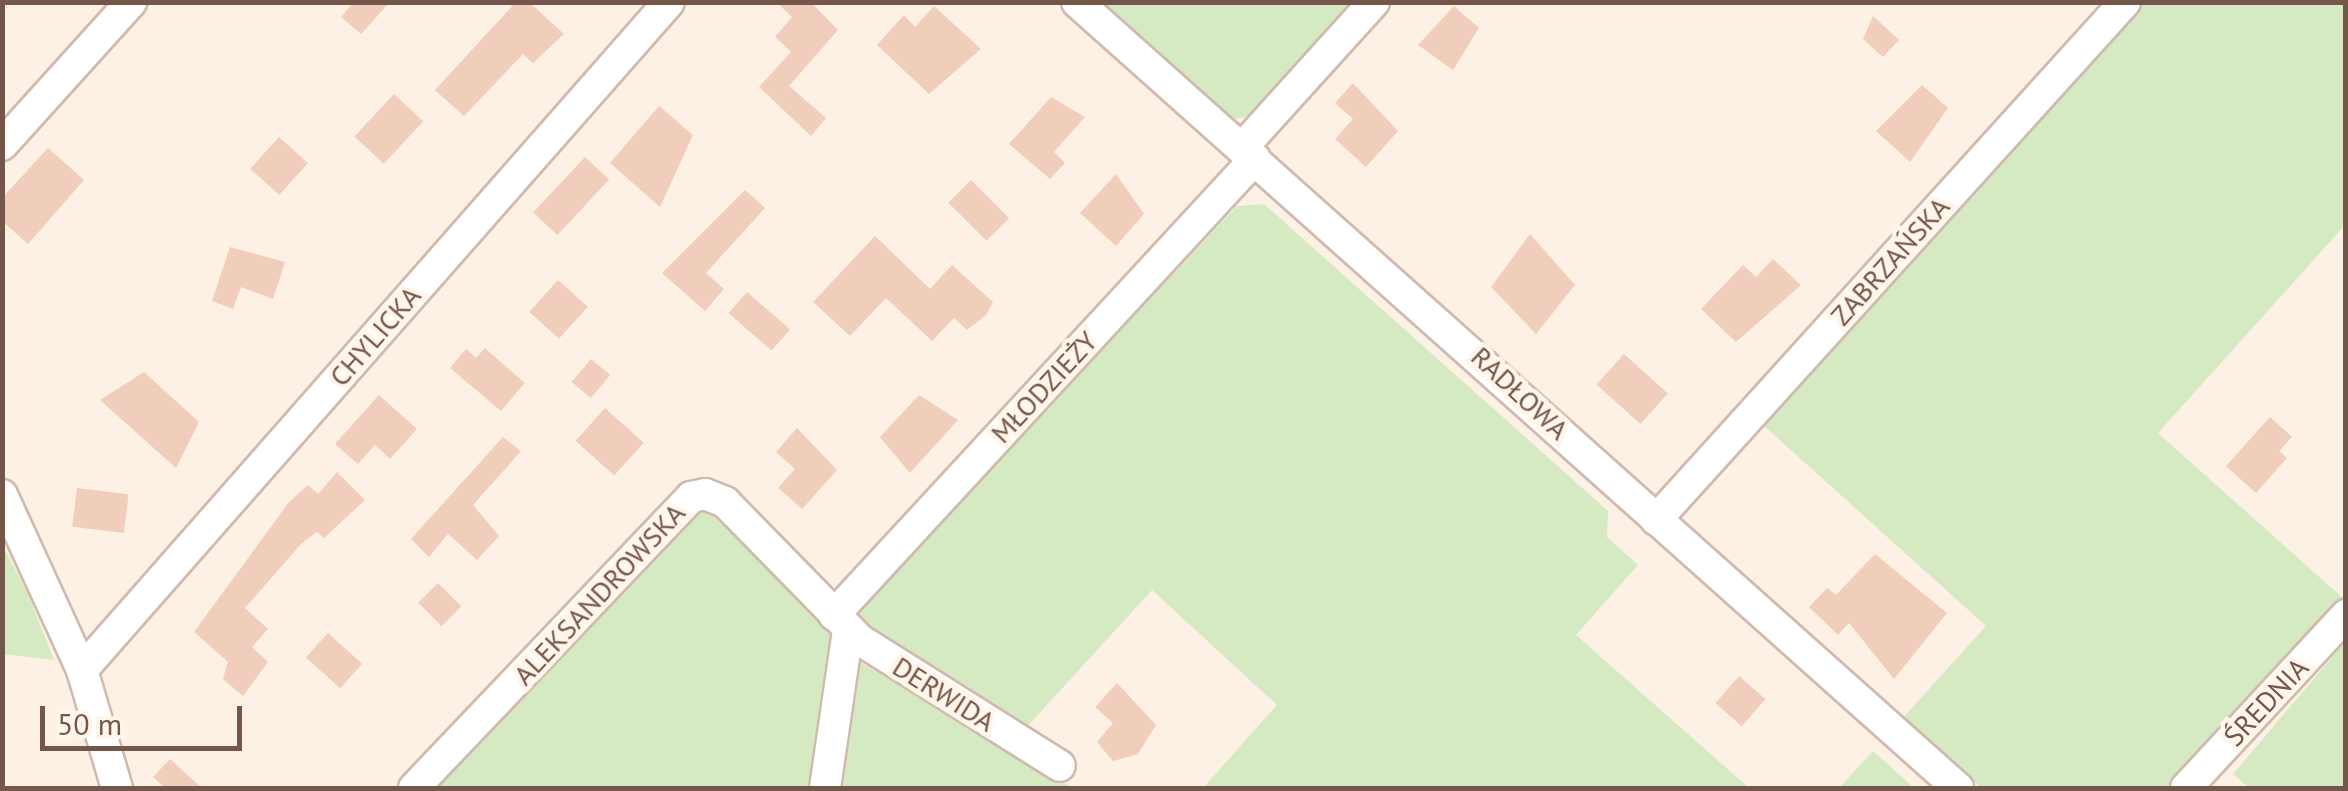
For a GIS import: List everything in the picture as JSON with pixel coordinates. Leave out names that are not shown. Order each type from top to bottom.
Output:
[{"type":"street","points":[[2,145],[132,2]]},
{"type":"street","name":"CHYLICKA","points":[[82,670],[669,2]]},
{"type":"street","name":"RADŁOWA","points":[[1077,2],[1958,788]]},
{"type":"street","name":"MŁODZIEŻY","points":[[841,623],[1249,153],[1374,2]]},
{"type":"street","name":"ZABRZAŃSKA","points":[[1656,520],[2125,2]]},
{"type":"street","points":[[2,494],[82,670],[118,788]]},
{"type":"street","name":"ALEKSANDROWSKA","points":[[414,788],[691,497],[725,502],[841,623]]},
{"type":"street","name":"ŚREDNIA","points":[[2186,788],[2346,615]]},
{"type":"street","points":[[825,788],[841,623]]},
{"type":"street","name":"DERWIDA","points":[[841,623],[1060,766]]},
{"type":"green space","points":[[1102,3],[1362,3],[1259,115],[1234,119]]},
{"type":"green space","points":[[2143,3],[2345,3],[2345,225],[2158,433],[2345,600],[2176,788],[1981,788],[1901,720],[1986,626],[1763,425]]},
{"type":"green space","points":[[1264,204],[1608,511],[1607,537],[1638,565],[1576,635],[1749,788],[1203,788],[1277,705],[1152,590],[1024,730],[844,617],[1165,267],[1174,273],[1237,206]]},
{"type":"green space","points":[[705,506],[835,629],[817,788],[433,788]]},
{"type":"green space","points":[[2,545],[26,589],[54,660],[3,654]]},
{"type":"green space","points":[[2345,642],[2345,788],[2249,788],[2233,774]]},
{"type":"green space","points":[[858,661],[1007,748],[1073,788],[842,788]]},
{"type":"green space","points":[[1873,751],[1914,788],[1839,788]]},
{"type":"building","points":[[354,2],[390,2],[361,34],[341,17]]},
{"type":"building","points":[[516,2],[529,2],[564,34],[533,63],[523,54],[464,116],[435,90]]},
{"type":"building","points":[[776,2],[811,2],[838,30],[789,86],[826,118],[811,136],[759,87],[791,52],[775,37],[792,17]]},
{"type":"building","points":[[934,6],[981,49],[929,94],[877,45],[904,15],[915,27]]},
{"type":"building","points":[[1454,6],[1479,28],[1453,70],[1418,45]]},
{"type":"building","points":[[1873,16],[1899,40],[1883,57],[1863,39]]},
{"type":"building","points":[[1353,83],[1398,131],[1366,167],[1335,139],[1353,119],[1335,103]]},
{"type":"building","points":[[1922,85],[1948,108],[1910,162],[1876,131]]},
{"type":"building","points":[[394,94],[423,121],[384,164],[354,136]]},
{"type":"building","points":[[1051,97],[1085,117],[1054,152],[1065,163],[1050,179],[1009,144]]},
{"type":"building","points":[[659,106],[693,135],[660,207],[610,163]]},
{"type":"building","points":[[279,137],[308,163],[279,195],[250,169]]},
{"type":"building","points":[[48,148],[84,180],[28,244],[2,221],[2,198]]},
{"type":"building","points":[[585,157],[609,180],[557,235],[533,213]]},
{"type":"building","points":[[1116,174],[1144,214],[1116,246],[1080,213]]},
{"type":"building","points":[[971,180],[1009,218],[987,241],[948,203]]},
{"type":"building","points":[[745,190],[765,208],[706,273],[724,289],[705,311],[662,273]]},
{"type":"building","points":[[1530,234],[1575,285],[1536,334],[1491,287]]},
{"type":"building","points":[[875,236],[930,289],[952,265],[993,302],[986,315],[967,330],[954,318],[932,341],[886,298],[850,336],[813,302]]},
{"type":"building","points":[[230,247],[285,262],[273,299],[241,287],[233,309],[212,301]]},
{"type":"building","points":[[1773,259],[1801,285],[1736,342],[1701,309],[1743,265],[1756,277]]},
{"type":"building","points":[[558,280],[588,307],[559,339],[529,312]]},
{"type":"building","points":[[747,292],[790,329],[772,351],[729,313]]},
{"type":"building","points":[[485,348],[525,383],[501,411],[450,368],[466,349],[476,358]]},
{"type":"building","points":[[1624,354],[1668,393],[1640,424],[1597,384]]},
{"type":"building","points":[[591,359],[610,375],[591,398],[572,382]]},
{"type":"building","points":[[144,372],[199,422],[176,468],[100,400]]},
{"type":"building","points":[[379,395],[417,429],[390,459],[375,445],[358,464],[335,444]]},
{"type":"building","points":[[919,395],[958,420],[910,473],[880,437]]},
{"type":"building","points":[[605,408],[644,443],[614,475],[576,441]]},
{"type":"building","points":[[2270,417],[2292,437],[2279,451],[2287,458],[2256,493],[2226,466]]},
{"type":"building","points":[[797,428],[837,470],[802,509],[778,488],[795,469],[776,452]]},
{"type":"building","points":[[503,437],[521,451],[473,505],[499,536],[477,560],[448,534],[429,557],[411,539]]},
{"type":"building","points":[[337,472],[365,500],[324,538],[317,532],[302,543],[245,608],[268,629],[252,647],[268,662],[243,696],[223,679],[228,662],[194,632],[289,502],[308,485],[318,494]]},
{"type":"building","points":[[77,488],[129,494],[124,533],[72,527]]},
{"type":"building","points":[[1875,554],[1947,613],[1894,679],[1849,623],[1838,635],[1809,607],[1827,588],[1836,595]]},
{"type":"building","points":[[438,583],[461,606],[442,626],[418,603]]},
{"type":"building","points":[[328,633],[362,664],[340,688],[306,658]]},
{"type":"building","points":[[1739,676],[1765,699],[1742,726],[1715,703]]},
{"type":"building","points":[[1117,683],[1156,725],[1138,754],[1113,761],[1097,742],[1113,723],[1095,707]]},
{"type":"building","points":[[170,759],[202,788],[165,788],[153,777]]}]
